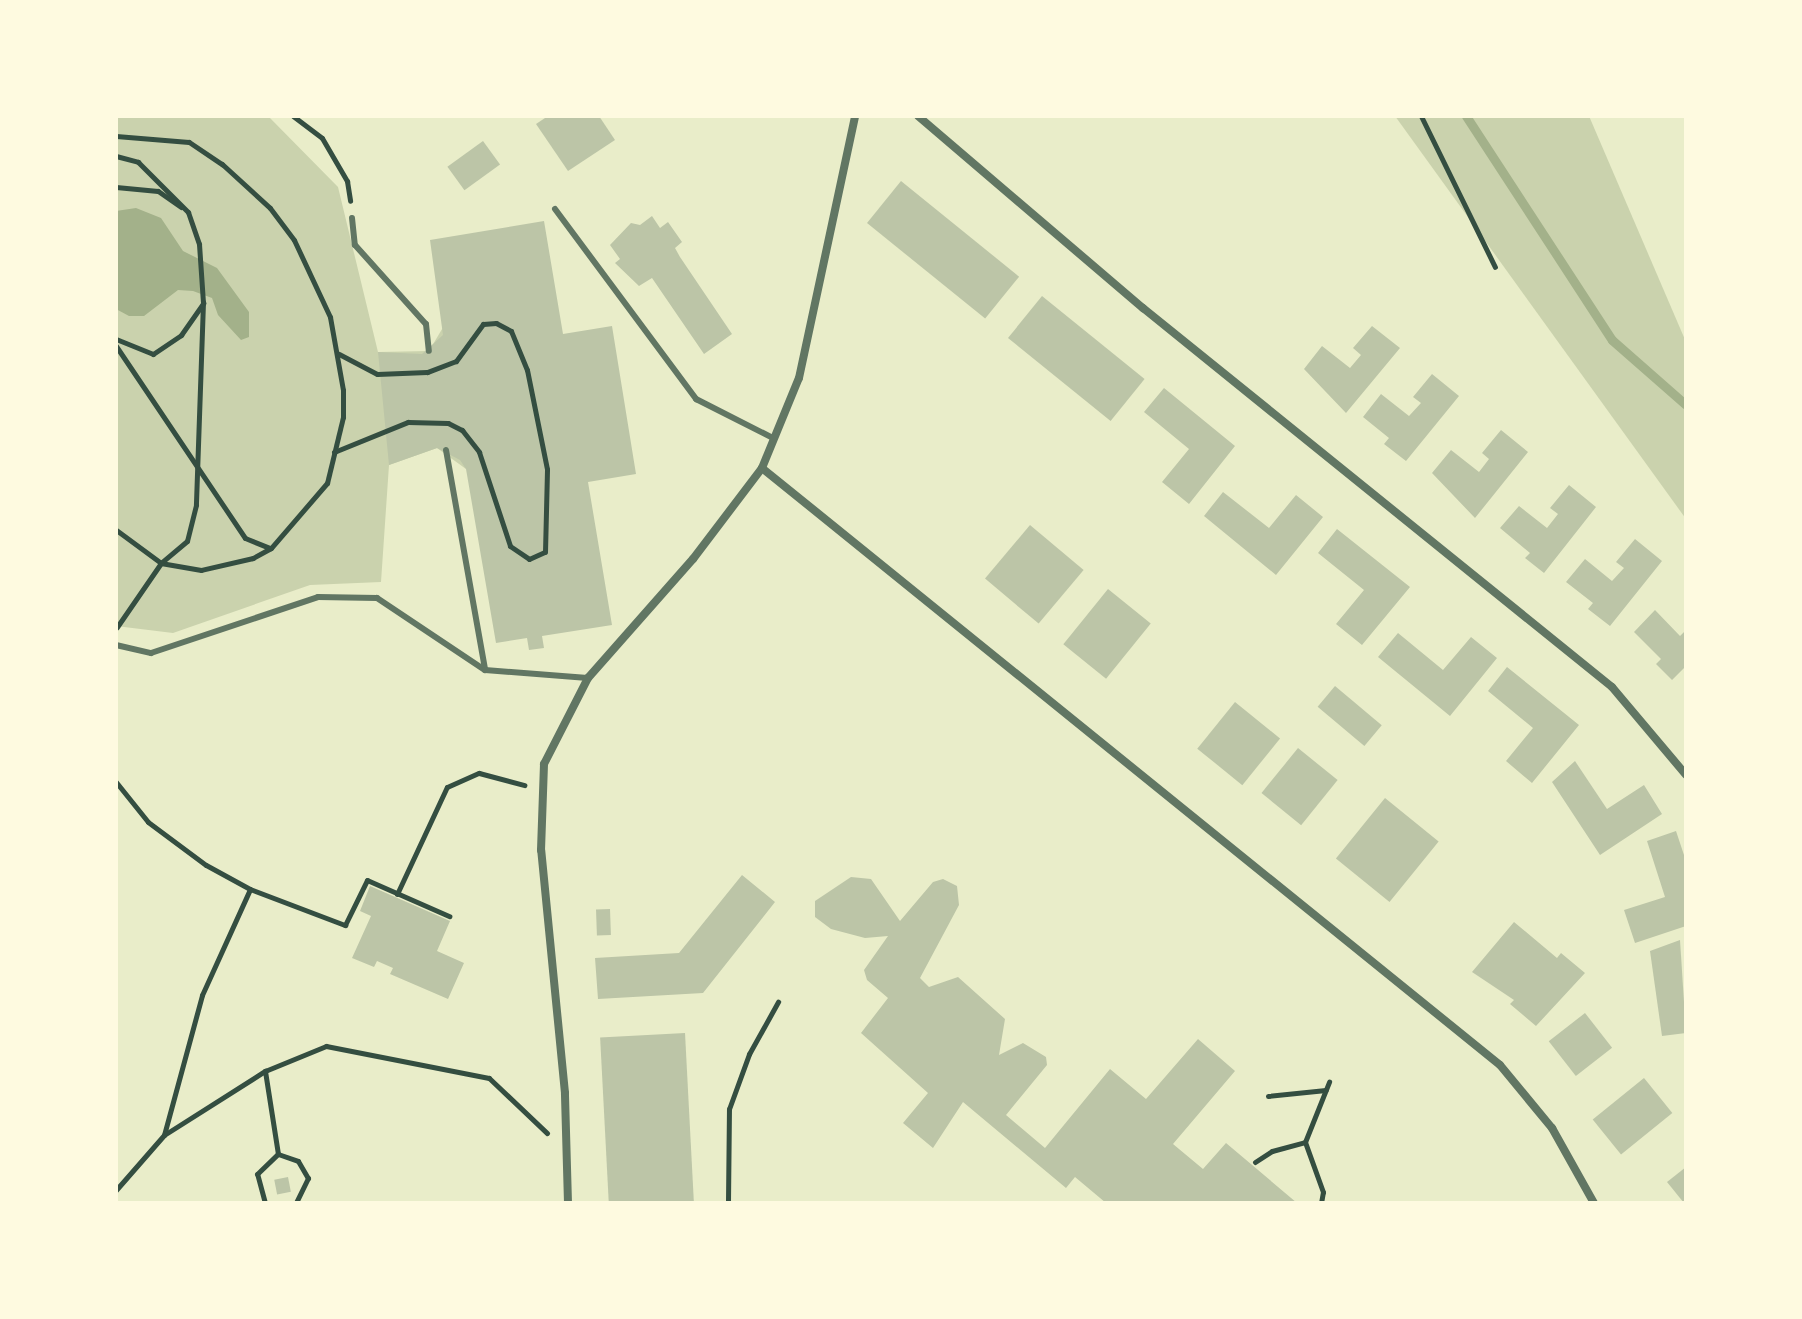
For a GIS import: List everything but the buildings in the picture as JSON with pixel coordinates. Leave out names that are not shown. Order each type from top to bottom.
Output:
[{"type":"street","points":[[568,1203],[567,1137],[540,791],[544,764],[588,678],[693,559],[762,468],[799,378],[855,116]]},
{"type":"street","points":[[918,116],[1143,308],[1612,687],[1686,775]]},
{"type":"street","points":[[762,468],[1500,1065],[1552,1128],[1594,1203]]},
{"type":"lane","points":[[555,209],[696,399],[773,438]]},
{"type":"lane","points":[[352,218],[355,245],[426,324],[429,351]]},
{"type":"lane","points":[[446,450],[485,670]]},
{"type":"lane","points":[[116,645],[151,653],[318,597],[377,598],[485,670],[588,678]]},
{"type":"path","points":[[293,116],[322,138],[341,170],[352,218]]},
{"type":"path","points":[[1421,116],[1495,267]]},
{"type":"path","points":[[116,136],[189,142],[222,164],[270,208],[310,273],[339,354],[343,417],[327,483],[271,548],[253,558],[201,570],[161,563],[116,530]]},
{"type":"path","points":[[116,156],[138,162],[188,212],[199,244],[203,302],[196,505],[187,541],[161,563],[116,628]]},
{"type":"path","points":[[116,187],[158,191],[188,212]]},
{"type":"path","points":[[116,339],[153,354],[181,335],[203,302]]},
{"type":"path","points":[[334,452],[408,422],[448,423],[462,430],[479,452],[510,546],[529,559],[545,552],[549,529],[545,457],[527,370],[511,331],[496,323],[483,324],[456,361],[427,372],[377,374],[339,354]]},
{"type":"path","points":[[116,346],[245,538],[271,548]]},
{"type":"path","points":[[397,894],[447,787],[479,773],[540,791]]},
{"type":"path","points":[[116,782],[148,822],[206,865],[250,889],[345,925],[367,880],[449,916]]},
{"type":"path","points":[[164,1135],[202,995],[250,889]]},
{"type":"path","points":[[753,1203],[727,1203],[729,1109],[749,1054],[778,1002]]},
{"type":"path","points":[[116,1190],[164,1135],[265,1071],[326,1046],[478,1074],[500,1084],[538,1128],[567,1137]]},
{"type":"path","points":[[265,1071],[278,1154]]},
{"type":"path","points":[[1321,1203],[1323,1192],[1305,1142],[1329,1082]]},
{"type":"path","points":[[1268,1096],[1326,1090]]},
{"type":"path","points":[[1255,1162],[1272,1151],[1305,1142]]},
{"type":"path","points":[[265,1203],[257,1174],[278,1154],[288,1154],[305,1169],[307,1190],[296,1203]]},
{"type":"shaded area","points":[[116,116],[270,118],[338,187],[378,352],[429,351],[448,319],[466,469],[437,448],[389,465],[381,582],[310,585],[173,633],[116,626]]},
{"type":"shaded area","points":[[1395,116],[1589,116],[1686,342],[1686,519]]},
{"type":"shaded area","points":[[136,208],[161,218],[183,251],[217,268],[249,312],[249,337],[241,340],[218,315],[212,298],[193,291],[178,290],[144,316],[129,316],[116,309],[116,211]]},
{"type":"waterway","points":[[1466,116],[1612,340],[1686,405]]}]
